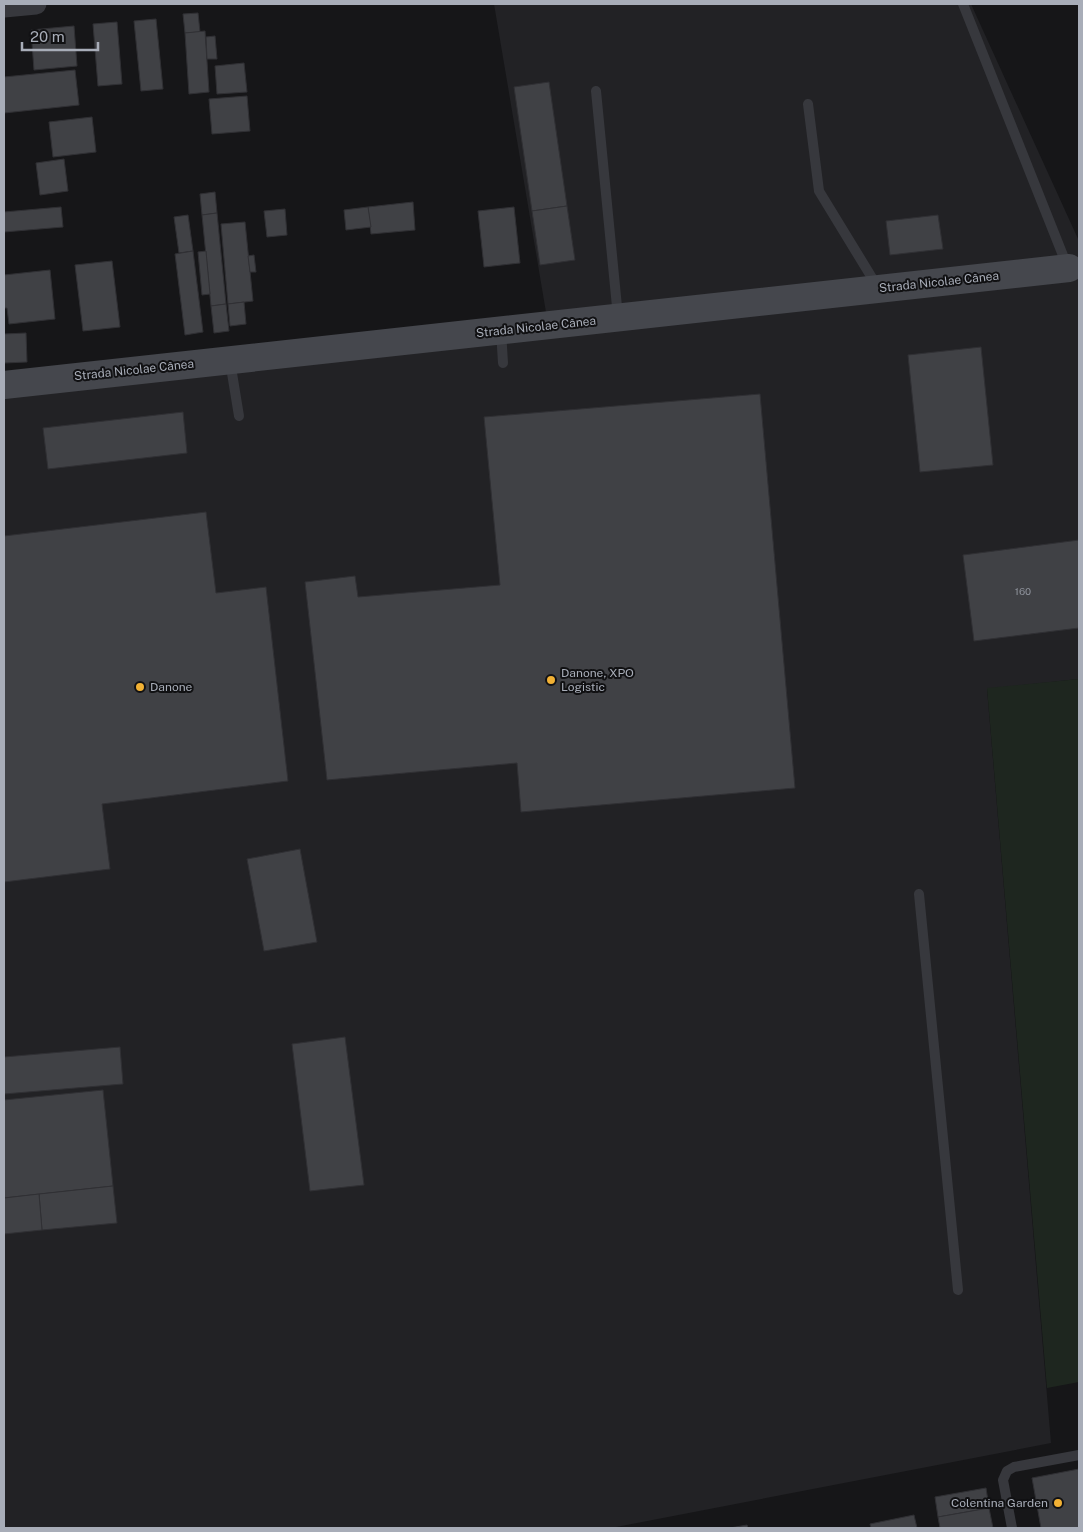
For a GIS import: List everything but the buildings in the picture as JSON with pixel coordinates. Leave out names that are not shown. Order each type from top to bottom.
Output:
[{"type":"street","points":[[4,7],[36,4]]},
{"type":"street","name":"Strada Nicolae Cânea","points":[[4,385],[1069,268]]},
{"type":"lane","points":[[963,4],[1069,268]]},
{"type":"lane","points":[[596,90],[619,318]]},
{"type":"lane","points":[[808,104],[819,191],[878,289]]},
{"type":"lane","points":[[501,330],[503,362]]},
{"type":"lane","points":[[230,360],[238,416]]},
{"type":"lane","points":[[919,894],[958,1290]]},
{"type":"lane","points":[[1012,1528],[1003,1480],[1007,1472],[1014,1467],[1079,1455]]},
{"type":"shaded area","points":[[494,4],[971,4],[1079,241],[1079,679],[987,689],[1051,1443],[611,1528],[4,1528],[4,397],[550,336]]},
{"type":"shaded area","points":[[1079,679],[1079,1382],[1047,1388],[987,688]]},
{"type":"place","name":"Danone, XPO Logistic","points":[[551,680]]},
{"type":"place","name":"Danone","points":[[140,687]]},
{"type":"place","name":"Colentina Garden","points":[[1058,1503]]}]
